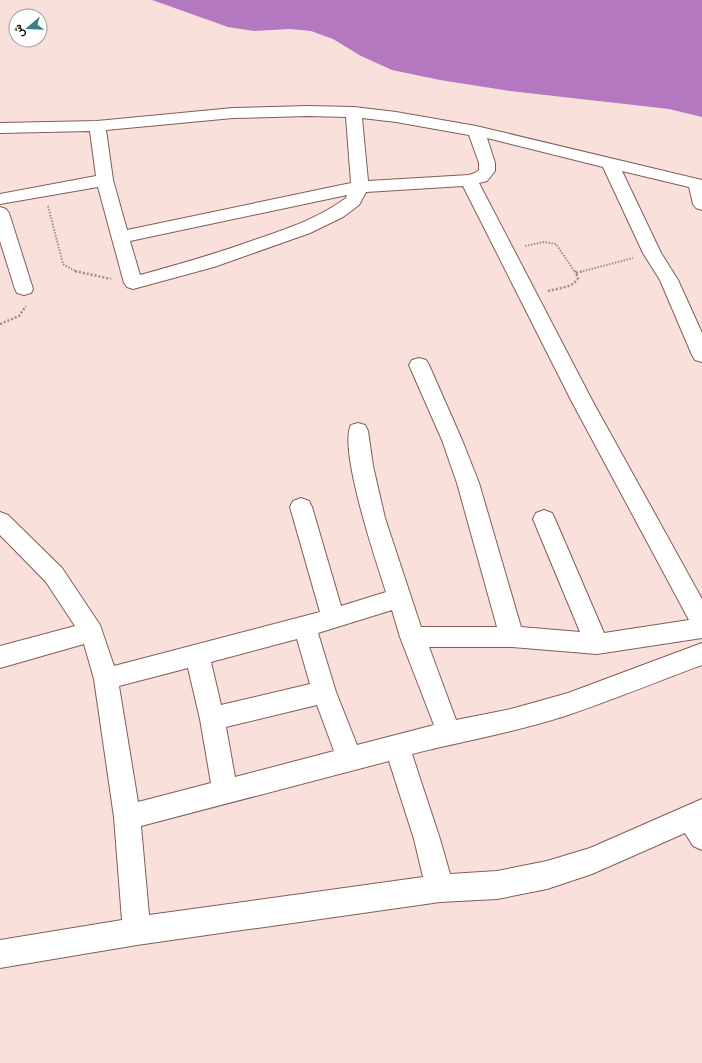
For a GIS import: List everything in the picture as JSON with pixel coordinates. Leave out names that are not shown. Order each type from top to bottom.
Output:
[{"type":"street","points":[[0,128],[97,126],[233,113],[308,111],[354,112],[396,117],[476,131],[700,184],[702,204]]},
{"type":"street","points":[[97,126],[106,180],[133,283],[208,263],[304,229],[338,212],[353,201],[360,187],[354,112]]},
{"type":"street","points":[[121,237],[360,187],[469,180],[481,177],[488,171],[488,163],[476,131]]},
{"type":"street","points":[[610,163],[652,253],[669,280],[702,355]]},
{"type":"street","points":[[0,198],[106,180]]},
{"type":"street","points":[[469,180],[503,250],[638,505],[702,620]]},
{"type":"street","points":[[0,213],[24,289]]},
{"type":"street","points":[[419,365],[452,440],[468,483],[512,637]]},
{"type":"street","points":[[358,431],[364,481],[375,524],[412,637],[449,733]]},
{"type":"street","points":[[301,507],[333,618]]},
{"type":"street","points":[[544,519],[597,644]]},
{"type":"street","points":[[0,521],[54,575],[92,632],[106,679],[127,817],[137,931]]},
{"type":"street","points":[[106,679],[305,627],[400,598]]},
{"type":"street","points":[[305,627],[324,692],[349,758]]},
{"type":"street","points":[[412,637],[512,637],[597,644],[702,628]]},
{"type":"street","points":[[0,657],[92,632]]},
{"type":"street","points":[[127,817],[349,758],[449,733],[511,720],[568,704],[702,654]]},
{"type":"street","points":[[197,655],[212,719],[225,792]]},
{"type":"street","points":[[212,719],[324,692]]},
{"type":"street","points":[[397,747],[427,839],[440,888]]},
{"type":"street","points":[[0,954],[137,931],[440,888],[497,885],[547,875],[592,862],[698,822]]},
{"type":"path","points":[[45,191],[62,264],[70,270],[80,273],[133,283]]},
{"type":"path","points":[[503,250],[552,242],[556,244],[576,273],[578,278],[572,285],[528,296]]},
{"type":"path","points":[[576,273],[652,253]]},
{"type":"path","points":[[0,324],[14,320],[24,312],[28,301],[24,289]]},
{"type":"shaded area","points":[[152,0],[702,0],[702,117],[669,109],[510,91],[440,80],[392,70],[361,56],[333,39],[311,31],[290,29],[254,31],[228,27]]}]
